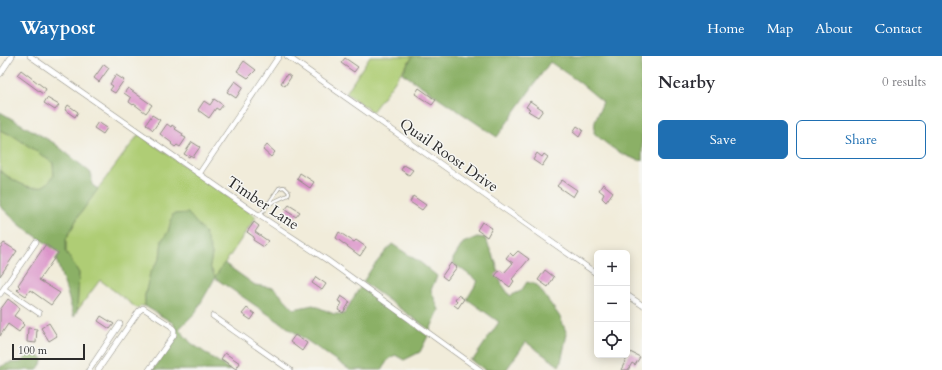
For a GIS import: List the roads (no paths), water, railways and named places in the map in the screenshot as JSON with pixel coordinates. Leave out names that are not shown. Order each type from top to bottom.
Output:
[{"type":"street","points":[[0,74],[12,56]]},
{"type":"street","name":"Timber Lane","points":[[30,56],[260,216],[327,260],[480,370]]},
{"type":"street","points":[[199,174],[279,56]]},
{"type":"street","name":"Quail Roost Drive","points":[[287,56],[594,272]]},
{"type":"street","points":[[0,294],[36,242]]},
{"type":"street","points":[[4,289],[39,313]]},
{"type":"street","points":[[630,297],[642,305]]},
{"type":"street","points":[[98,370],[139,312],[144,308],[171,326],[174,330],[174,335],[149,370]]},
{"type":"street","points":[[213,316],[290,370]]},
{"type":"street","points":[[89,370],[120,324]]},
{"type":"lane","points":[[260,216],[280,188],[284,187],[287,189],[289,192],[288,195],[269,204]]}]
